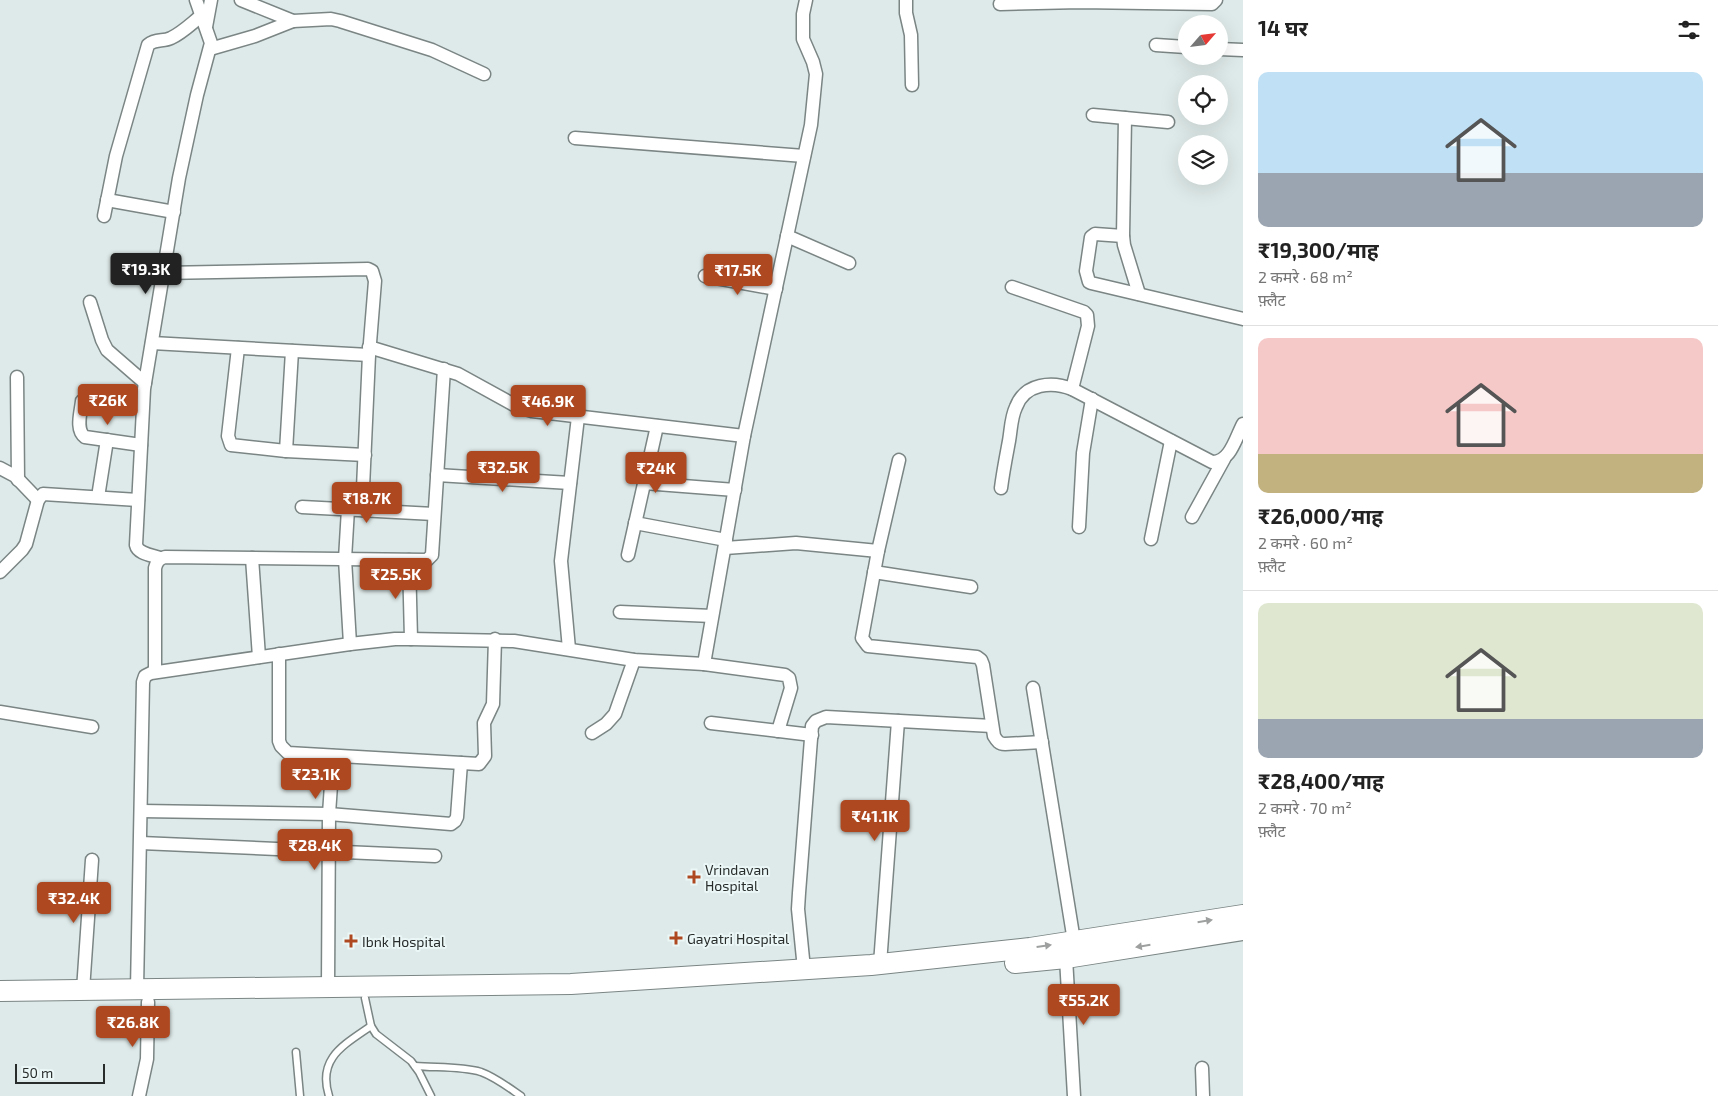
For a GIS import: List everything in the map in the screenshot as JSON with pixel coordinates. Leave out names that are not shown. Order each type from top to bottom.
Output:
[{"type":"highway","points":[[0,1003],[328,986],[571,984],[880,964],[1030,948],[1070,950],[1243,914]]},
{"type":"highway","points":[[0,991],[83,990],[142,996],[365,998],[588,992],[896,975],[1070,950],[1243,930]]},
{"type":"street","points":[[196,0],[211,44],[197,95],[174,212],[145,383],[137,549],[160,558],[430,559],[444,370]]},
{"type":"street","points":[[104,216],[116,156],[148,45],[154,40],[167,40],[203,22],[211,0]]},
{"type":"street","points":[[241,0],[293,21]]},
{"type":"street","points":[[704,664],[744,436],[812,125],[816,74],[803,39],[803,14],[806,0]]},
{"type":"street","points":[[906,0],[910,35],[912,85]]},
{"type":"street","points":[[1000,4],[1080,2],[1212,4],[1216,0]]},
{"type":"street","points":[[210,49],[255,36],[293,21],[326,19],[340,21],[432,50],[484,74]]},
{"type":"street","points":[[1156,45],[1178,46]]},
{"type":"street","points":[[1228,49],[1243,50]]},
{"type":"street","points":[[1093,115],[1168,122]]},
{"type":"street","points":[[1125,118],[1123,236],[1139,294]]},
{"type":"street","points":[[575,138],[804,156]]},
{"type":"street","points":[[107,200],[174,212]]},
{"type":"street","points":[[1123,236],[1095,234],[1092,237],[1086,271],[1087,279],[1091,284],[1243,319]]},
{"type":"street","points":[[787,236],[849,263]]},
{"type":"street","points":[[163,274],[368,269],[374,275],[362,510]]},
{"type":"street","points":[[705,276],[776,289]]},
{"type":"street","points":[[1012,288],[1084,312],[1087,315],[1088,326],[1072,389]]},
{"type":"street","points":[[90,302],[102,340],[108,350],[145,383]]},
{"type":"street","points":[[152,343],[292,351],[369,351],[458,374],[516,406],[532,411],[744,436]]},
{"type":"street","points":[[238,348],[228,436],[228,441],[231,445],[365,456]]},
{"type":"street","points":[[286,451],[292,351]]},
{"type":"street","points":[[17,377],[18,480]]},
{"type":"street","points":[[1001,488],[1018,400],[1032,388],[1042,385],[1052,384],[1072,389],[1212,462],[1224,459]]},
{"type":"street","points":[[1080,527],[1083,453],[1092,399]]},
{"type":"street","points":[[82,401],[80,434],[85,437],[141,445]]},
{"type":"street","points":[[569,648],[561,561],[578,417]]},
{"type":"street","points":[[1192,517],[1224,459],[1239,444],[1243,424]]},
{"type":"street","points":[[628,555],[657,426]]},
{"type":"street","points":[[98,497],[107,440]]},
{"type":"street","points":[[1151,539],[1171,440]]},
{"type":"street","points":[[899,460],[862,632],[864,642],[868,646],[977,657],[982,660],[994,736],[1000,744],[1042,742]]},
{"type":"street","points":[[0,468],[18,480],[38,500]]},
{"type":"street","points":[[437,476],[570,483]]},
{"type":"street","points":[[644,483],[735,490]]},
{"type":"street","points":[[0,572],[26,544],[38,500],[44,494],[138,500]]},
{"type":"street","points":[[302,507],[434,514]]},
{"type":"street","points":[[348,510],[345,559],[350,644]]},
{"type":"street","points":[[635,523],[725,544],[796,543],[878,551]]},
{"type":"street","points":[[155,671],[155,568],[156,562],[160,558]]},
{"type":"street","points":[[252,558],[259,657]]},
{"type":"street","points":[[409,560],[411,639]]},
{"type":"street","points":[[874,572],[971,587]]},
{"type":"street","points":[[620,612],[712,616]]},
{"type":"street","points":[[139,1096],[147,1059],[142,996],[141,843],[143,682],[146,676],[155,671],[395,639],[495,640],[569,648],[634,660],[704,664],[785,675],[790,678],[791,688],[778,731]]},
{"type":"street","points":[[279,654],[279,741],[288,753],[479,764],[485,756],[484,723],[493,704],[495,640]]},
{"type":"street","points":[[592,733],[606,724],[615,714],[634,660]]},
{"type":"street","points":[[1033,688],[1070,950],[1074,1096]]},
{"type":"street","points":[[0,712],[92,727]]},
{"type":"street","points":[[804,969],[798,909],[812,726],[816,721],[826,717],[992,726]]},
{"type":"street","points":[[880,964],[898,721]]},
{"type":"street","points":[[711,723],[812,735]]},
{"type":"street","points":[[328,986],[329,814],[333,756]]},
{"type":"street","points":[[141,811],[329,814],[451,824],[457,817],[461,763]]},
{"type":"street","points":[[141,843],[434,856]]},
{"type":"street","points":[[83,990],[92,860]]},
{"type":"street","points":[[1202,1068],[1203,1096]]},
{"type":"lane","points":[[365,998],[371,1026],[376,1034],[411,1061],[429,1095]]},
{"type":"lane","points":[[328,1096],[325,1074],[329,1062],[339,1049],[371,1026]]},
{"type":"lane","points":[[296,1052],[300,1096]]},
{"type":"lane","points":[[415,1066],[467,1069],[481,1072],[495,1078],[521,1096]]},
{"type":"place","name":"Vrindavan Hospital","points":[[694,877]]},
{"type":"place","name":"Gayatri Hospital","points":[[676,938]]},
{"type":"place","name":"Ibnk Hospital","points":[[351,941]]}]
